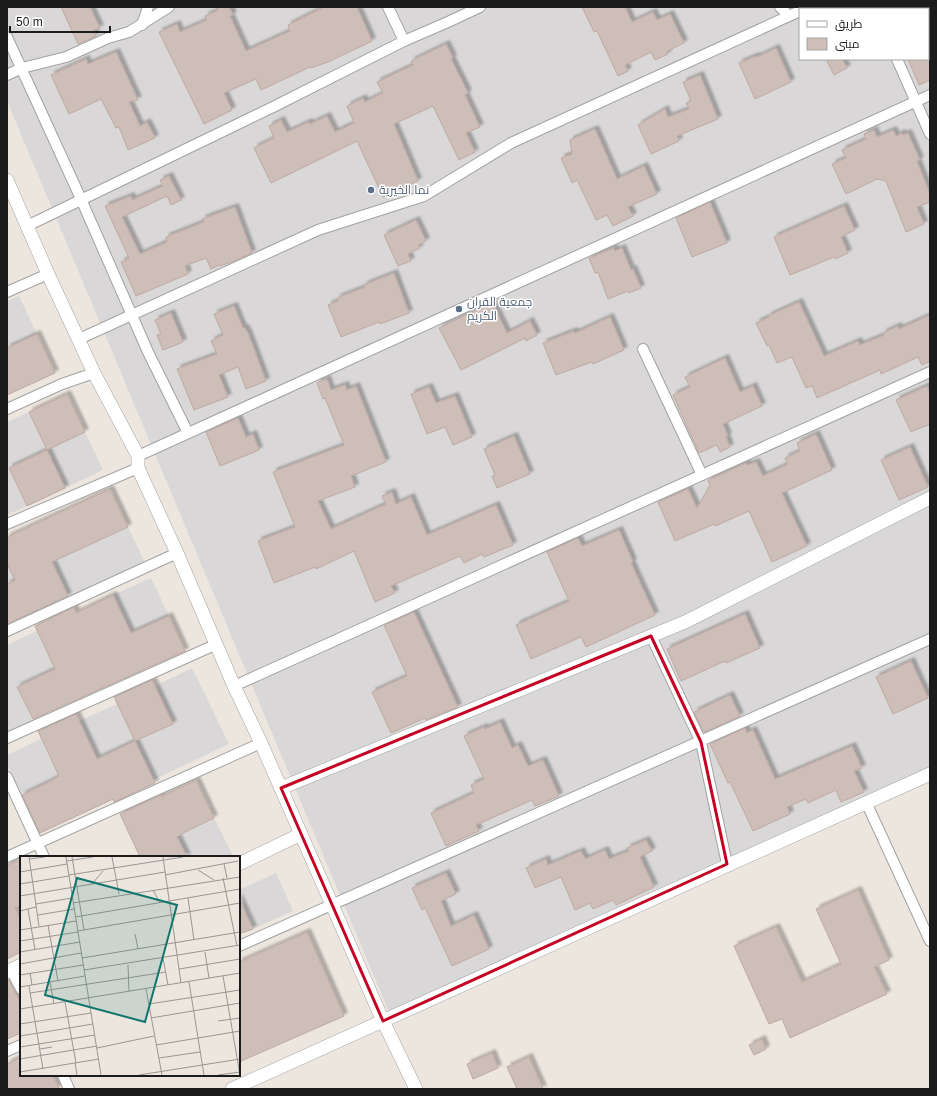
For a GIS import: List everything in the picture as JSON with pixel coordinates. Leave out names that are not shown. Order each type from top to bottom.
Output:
[{"type":"street","points":[[142,25],[148,7]]},
{"type":"street","points":[[7,75],[22,69],[66,57],[108,38],[129,32],[168,7]]},
{"type":"street","points":[[388,7],[404,41]]},
{"type":"street","points":[[27,226],[273,107],[404,41],[480,7]]},
{"type":"street","points":[[780,7],[789,16]]},
{"type":"street","points":[[79,339],[318,230],[424,196],[511,143],[799,11]]},
{"type":"street","points":[[7,37],[81,199],[148,352],[188,433]]},
{"type":"street","points":[[897,60],[930,134]]},
{"type":"street","points":[[7,524],[138,462],[188,433],[930,95]]},
{"type":"street","points":[[7,180],[48,274],[94,373],[138,462],[234,686],[261,743],[383,1020],[416,1089]]},
{"type":"street","points":[[7,292],[48,274]]},
{"type":"street","points":[[643,349],[702,475]]},
{"type":"street","points":[[234,686],[930,372]]},
{"type":"street","points":[[7,409],[62,384],[94,373]]},
{"type":"street","points":[[281,788],[686,622],[930,498]]},
{"type":"street","points":[[7,631],[177,553]]},
{"type":"street","points":[[651,636],[702,742],[727,864]]},
{"type":"street","points":[[240,946],[702,742],[930,639]]},
{"type":"street","points":[[7,738],[217,644]]},
{"type":"street","points":[[7,856],[261,743]]},
{"type":"street","points":[[232,1089],[727,864],[930,774]]},
{"type":"street","points":[[7,777],[44,856]]},
{"type":"street","points":[[866,802],[929,935]]},
{"type":"street","points":[[240,864],[301,834]]},
{"type":"street","points":[[13,969],[20,986]]},
{"type":"street","points":[[7,1051],[20,1045]]},
{"type":"street","points":[[64,1076],[70,1089]]},
{"type":"highlighted area","points":[[651,636],[701,742],[727,864],[383,1021],[281,788]]},
{"type":"shaded area","points":[[7,7],[930,7],[930,768],[389,1012],[7,101]]},
{"type":"shaded area","points":[[19,296],[37,334],[7,348],[7,301]]},
{"type":"shaded area","points":[[29,412],[47,450],[9,468],[27,506],[7,515],[7,422]]},
{"type":"shaded area","points":[[85,432],[103,470],[65,488],[47,450]]},
{"type":"shaded area","points":[[128,527],[146,565],[71,600],[52,562]]},
{"type":"shaded area","points":[[7,564],[15,580],[7,584]]},
{"type":"shaded area","points":[[151,578],[169,616],[131,633],[113,595]]},
{"type":"shaded area","points":[[37,631],[55,669],[17,687],[35,725],[7,738],[7,645]]},
{"type":"shaded area","points":[[192,668],[229,744],[153,780],[97,759],[79,721],[117,704],[135,741],[172,724],[155,686]]},
{"type":"shaded area","points":[[41,739],[59,777],[22,795],[7,765],[7,755]]},
{"type":"shaded area","points":[[214,818],[233,856],[187,856],[177,836]]},
{"type":"shaded area","points":[[276,873],[293,911],[253,929],[240,900],[240,890]]},
{"type":"building","points":[[61,7],[90,7],[100,28],[94,30],[96,36],[78,44]]},
{"type":"building","points":[[217,7],[229,7],[233,15],[230,16],[246,51],[290,31],[288,25],[324,7],[357,7],[372,41],[328,62],[311,68],[310,67],[261,90],[256,79],[224,93],[232,110],[204,124],[159,32],[177,24],[180,32],[207,20],[205,16],[218,10]]},
{"type":"building","points":[[582,7],[625,7],[632,22],[653,12],[657,20],[670,14],[684,43],[667,51],[668,54],[655,60],[651,52],[625,65],[628,71],[618,76],[597,31],[594,32]]},
{"type":"building","points":[[446,44],[453,58],[451,59],[468,93],[465,95],[480,127],[466,133],[475,152],[459,160],[433,106],[394,124],[418,181],[383,197],[357,141],[271,183],[254,148],[274,138],[269,126],[281,120],[287,132],[327,116],[335,132],[354,123],[347,106],[363,98],[365,102],[383,93],[377,82],[413,65],[411,61]]},
{"type":"building","points":[[776,48],[791,82],[755,99],[739,63],[756,56],[757,57]]},
{"type":"building","points":[[116,52],[138,100],[129,102],[140,126],[147,122],[155,138],[128,150],[119,127],[116,128],[101,99],[69,114],[51,75],[86,59],[88,64]]},
{"type":"building","points":[[930,59],[930,80],[919,85],[908,60]]},
{"type":"building","points":[[826,60],[843,60],[847,68],[834,75]]},
{"type":"building","points":[[700,75],[718,119],[677,136],[679,141],[651,154],[638,125],[665,109],[668,117],[689,109],[686,103],[691,101],[683,82]]},
{"type":"building","points":[[595,129],[617,179],[644,166],[657,194],[628,207],[633,216],[613,226],[607,215],[596,220],[577,180],[572,183],[561,158],[572,154],[570,140]]},
{"type":"building","points":[[874,130],[877,137],[893,130],[896,136],[902,133],[903,135],[908,133],[920,160],[917,161],[930,194],[930,202],[917,207],[924,224],[906,232],[886,181],[877,179],[846,194],[832,164],[846,158],[842,150],[866,139],[864,134]]},
{"type":"building","points":[[169,176],[181,200],[171,205],[167,196],[122,217],[140,254],[167,242],[166,237],[204,222],[202,219],[235,207],[252,253],[211,269],[206,258],[185,266],[188,274],[136,296],[121,262],[129,258],[105,206],[131,196],[132,200],[163,186],[160,180]]},
{"type":"building","points":[[710,202],[727,243],[692,257],[676,218]]},
{"type":"building","points":[[844,206],[855,230],[841,237],[848,253],[835,259],[834,257],[790,275],[774,237]]},
{"type":"building","points":[[416,220],[426,241],[418,245],[420,248],[408,254],[411,261],[398,266],[384,235]]},
{"type":"building","points":[[614,248],[615,251],[622,248],[631,270],[633,269],[641,288],[629,293],[628,291],[608,299],[598,272],[595,273],[589,258]]},
{"type":"building","points":[[394,273],[409,313],[380,324],[379,322],[341,337],[328,305],[338,301],[337,298]]},
{"type":"building","points":[[492,302],[507,333],[530,321],[537,335],[526,341],[525,338],[461,370],[439,328]]},
{"type":"building","points":[[799,302],[824,356],[858,341],[860,345],[884,335],[883,333],[898,326],[899,329],[930,315],[930,361],[922,365],[918,357],[881,374],[880,370],[817,398],[812,386],[806,388],[792,357],[777,363],[769,345],[767,346],[756,323]]},
{"type":"building","points":[[234,306],[243,328],[245,328],[248,333],[266,381],[246,389],[238,367],[219,375],[228,397],[194,410],[177,369],[217,354],[211,341],[223,335],[214,314]]},
{"type":"building","points":[[171,313],[183,342],[163,350],[157,335],[161,334],[155,320]]},
{"type":"building","points":[[610,317],[624,350],[593,364],[592,362],[556,375],[543,343],[574,331],[575,333]]},
{"type":"building","points":[[37,334],[55,373],[7,395],[7,348]]},
{"type":"building","points":[[725,358],[740,392],[753,386],[762,406],[723,424],[728,436],[726,437],[730,447],[720,452],[717,445],[699,453],[673,395],[690,387],[685,377]]},
{"type":"building","points":[[327,379],[331,390],[345,385],[347,390],[356,386],[386,462],[351,476],[355,487],[318,501],[331,529],[386,504],[382,496],[392,492],[396,504],[411,497],[427,535],[496,505],[513,545],[484,557],[482,554],[464,563],[460,556],[391,586],[395,593],[375,602],[354,551],[316,569],[315,567],[274,583],[258,541],[295,527],[273,472],[344,445],[325,398],[323,399],[317,383]]},
{"type":"building","points":[[927,386],[930,393],[930,424],[911,432],[896,400]]},
{"type":"building","points":[[429,387],[436,403],[455,396],[472,437],[453,445],[445,427],[427,434],[411,394]]},
{"type":"building","points":[[67,394],[85,432],[47,450],[29,412]]},
{"type":"building","points":[[238,418],[246,437],[253,434],[259,450],[220,466],[206,432]]},
{"type":"building","points":[[816,434],[832,470],[782,493],[807,546],[772,562],[749,511],[675,541],[658,502],[688,489],[697,508],[710,485],[708,480],[746,463],[747,465],[756,462],[763,476],[788,464],[785,458],[800,451],[797,443]]},
{"type":"building","points":[[514,436],[530,474],[497,488],[492,476],[495,475],[484,449]]},
{"type":"building","points":[[910,447],[928,487],[899,500],[881,460]]},
{"type":"building","points":[[47,450],[65,488],[27,506],[9,468]]},
{"type":"building","points":[[110,489],[128,527],[52,562],[68,596],[7,624],[7,584],[15,580],[7,564],[7,537]]},
{"type":"building","points":[[619,530],[633,562],[631,563],[655,615],[586,647],[581,637],[531,659],[516,625],[569,601],[547,552],[578,538],[582,546]]},
{"type":"building","points":[[113,595],[131,633],[169,616],[185,651],[33,719],[17,687],[55,669],[35,626],[74,607],[76,613]]},
{"type":"building","points":[[414,612],[458,707],[426,720],[425,718],[391,733],[372,692],[407,676],[384,625]]},
{"type":"building","points":[[745,614],[760,648],[726,663],[725,661],[681,681],[667,649]]},
{"type":"building","points":[[911,661],[928,698],[893,714],[876,677]]},
{"type":"building","points":[[152,680],[173,724],[135,741],[114,697]]},
{"type":"building","points":[[730,695],[740,716],[705,732],[703,731],[694,712]]},
{"type":"building","points":[[76,714],[97,759],[135,741],[155,783],[114,802],[113,799],[40,833],[22,795],[59,776],[38,731]]},
{"type":"building","points":[[500,722],[512,748],[518,745],[528,766],[543,760],[559,796],[535,806],[532,800],[476,825],[479,831],[446,846],[431,813],[474,793],[471,785],[484,779],[464,736]]},
{"type":"building","points":[[745,728],[747,733],[753,730],[775,779],[852,746],[862,768],[854,771],[864,792],[841,802],[836,790],[808,803],[806,799],[787,807],[790,814],[753,831],[710,744]]},
{"type":"building","points":[[196,780],[214,818],[177,837],[186,856],[140,856],[120,814],[161,795],[161,797]]},
{"type":"building","points":[[646,840],[652,851],[640,857],[654,887],[616,905],[613,900],[593,909],[590,903],[575,910],[561,877],[535,888],[526,868],[546,859],[548,865],[581,851],[585,859],[605,850],[609,859],[629,851],[627,848]]},
{"type":"building","points":[[20,860],[20,906],[15,908],[20,918],[20,952],[7,959],[7,864],[11,864]]},
{"type":"building","points":[[446,873],[456,894],[441,901],[451,926],[474,915],[489,949],[452,966],[425,908],[422,910],[412,888]]},
{"type":"building","points":[[858,890],[889,960],[874,967],[887,994],[790,1038],[782,1019],[769,1024],[734,946],[776,927],[802,982],[841,964],[816,909]]},
{"type":"building","points":[[240,900],[253,929],[240,934]]},
{"type":"building","points":[[307,932],[344,1016],[240,1062],[240,962]]},
{"type":"building","points":[[7,980],[9,980],[20,1002],[20,1033],[7,1039]]},
{"type":"building","points":[[762,1039],[766,1049],[754,1055],[749,1045]]},
{"type":"building","points":[[492,1053],[498,1068],[473,1079],[467,1064]]},
{"type":"building","points":[[529,1057],[543,1089],[517,1089],[507,1067]]},
{"type":"building","points":[[20,1058],[20,1076],[53,1076],[59,1089],[7,1089],[7,1064]]},
{"type":"place","name":"نما الخيرية","points":[[371,190]]},
{"type":"place","name":"جمعية القران الكريم","points":[[459,309]]}]
